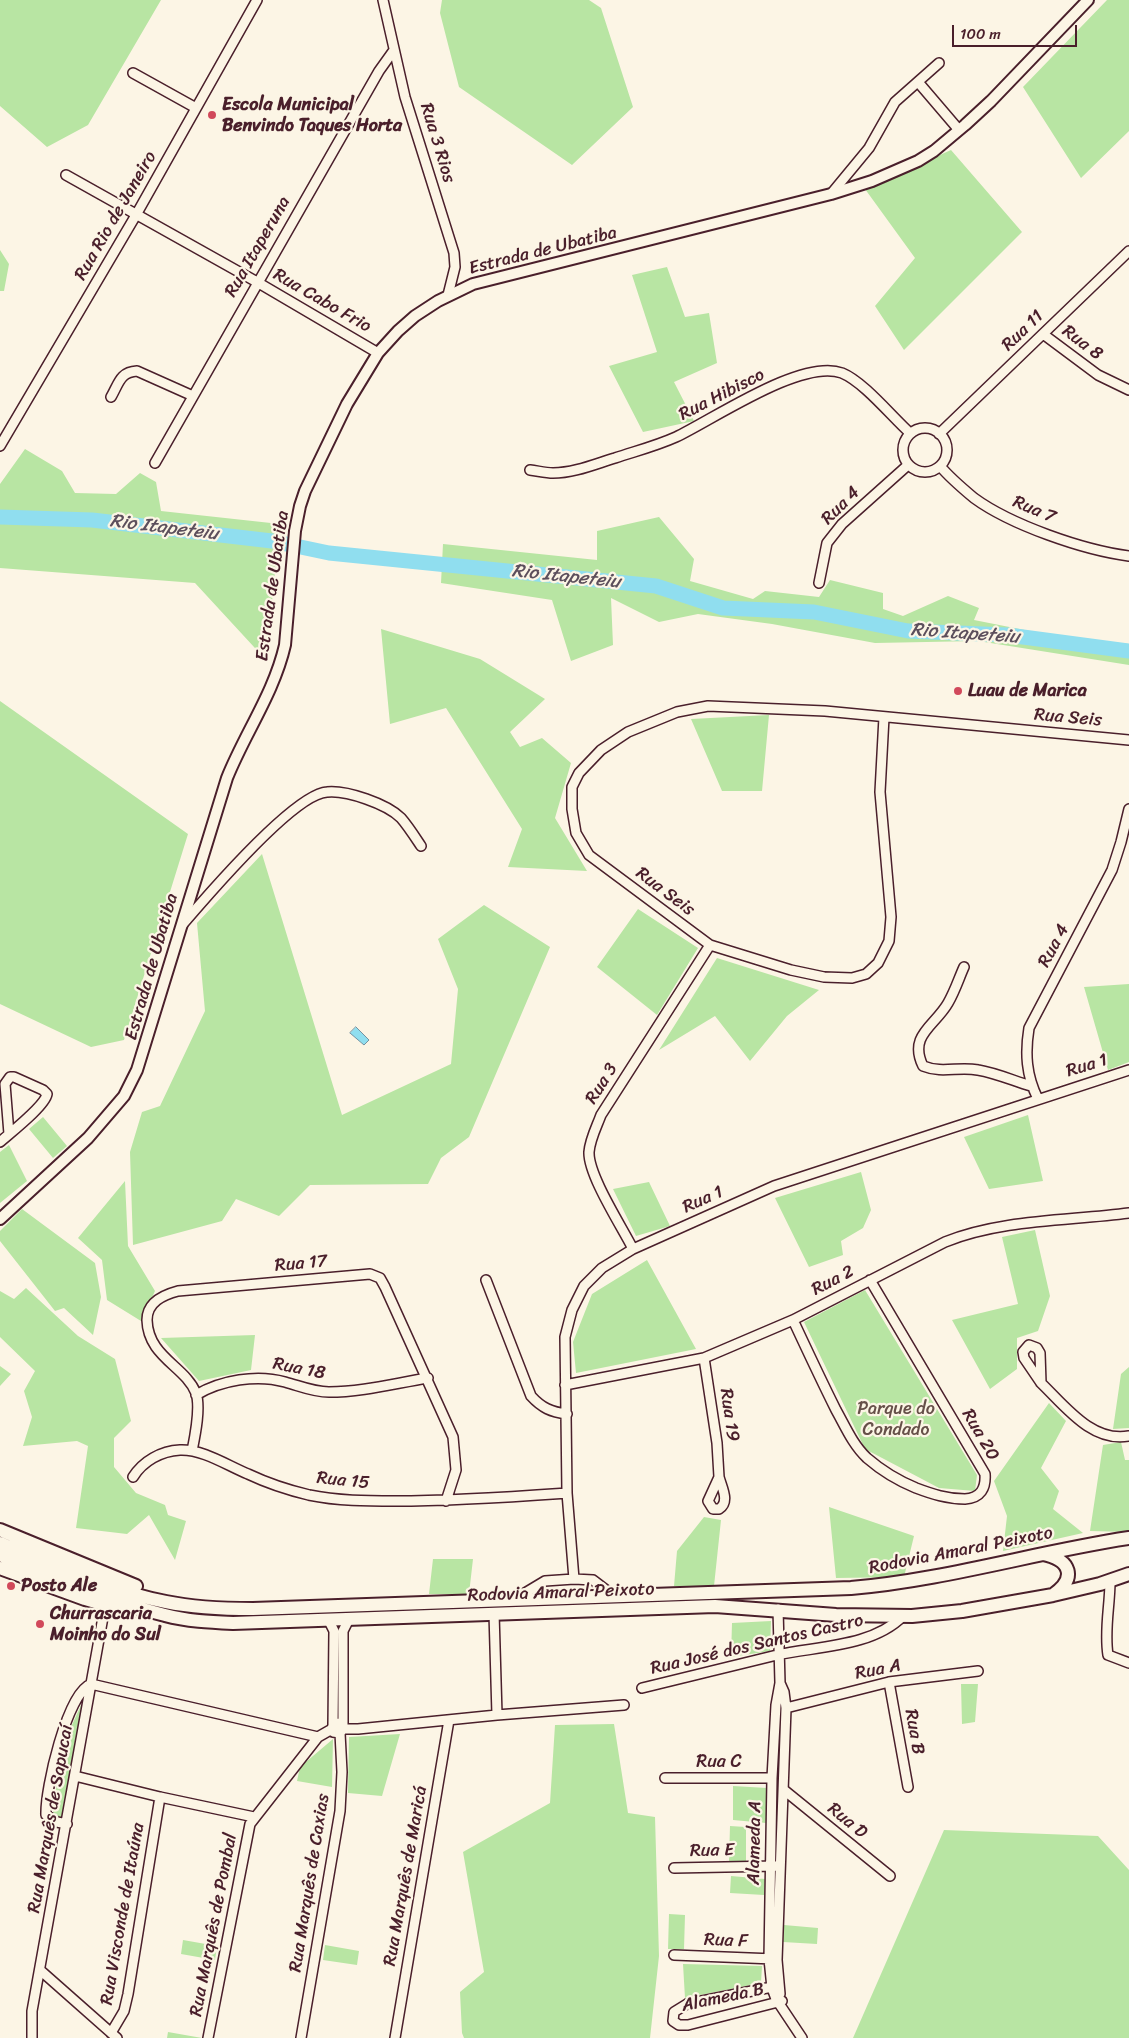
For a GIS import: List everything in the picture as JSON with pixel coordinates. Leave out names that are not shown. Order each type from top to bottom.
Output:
[{"type":"highway","points":[[0,1530],[148,1591],[193,1606]]},
{"type":"highway","name":"Rodovia Amaral Peixoto","points":[[0,1543],[135,1594],[164,1602],[217,1609],[260,1609],[843,1589],[890,1585],[1129,1538]]},
{"type":"highway","points":[[1043,1554],[1062,1561],[1068,1570],[1066,1582],[1053,1595]]},
{"type":"highway","name":"Rodovia Amaral Peixoto","points":[[0,1555],[110,1598],[166,1616],[233,1623],[715,1606],[778,1609],[836,1615],[903,1616],[962,1611],[1053,1595],[1110,1581],[1129,1574]]},
{"type":"highway","points":[[0,1568],[105,1606],[131,1612],[166,1616]]},
{"type":"main road","name":"Estrada de Ubatiba","points":[[0,1219],[76,1151],[124,1096],[137,1070],[227,778],[242,743],[271,688],[281,662],[285,645],[295,531],[305,491],[347,404],[378,353],[415,316],[448,295],[473,284],[831,194],[872,181],[918,161],[934,151],[959,130],[997,94],[1088,0]]},
{"type":"street","name":"Rua Rio de Janeiro","points":[[0,446],[136,216],[257,0]]},
{"type":"street","name":"Rua 3 Rios","points":[[384,0],[405,97],[454,253],[455,267],[448,295]]},
{"type":"street","name":"Rua Itaperuna","points":[[155,463],[257,282],[394,50]]},
{"type":"street","points":[[831,194],[869,148],[895,102],[939,63]]},
{"type":"street","points":[[133,73],[196,108]]},
{"type":"street","points":[[918,82],[959,130]]},
{"type":"street","name":"Rua Cabo Frio","points":[[66,175],[136,216],[257,282],[378,353]]},
{"type":"street","name":"Rua 11","points":[[939,434],[1129,251]]},
{"type":"street","name":"Rua 8","points":[[1043,334],[1098,375],[1129,390]]},
{"type":"street","name":"Rua Hibisco","points":[[530,470],[553,473],[572,471],[649,448],[707,421],[747,397],[790,379],[827,370],[842,373],[857,382],[910,433]]},
{"type":"street","points":[[111,397],[124,374],[137,371],[192,396]]},
{"type":"street","points":[[925,428],[939,434],[945,441],[947,450],[945,459],[940,466],[935,470],[924,472],[908,465],[903,453],[903,446],[910,433],[925,428]]},
{"type":"street","name":"Rua 4","points":[[819,583],[826,543],[842,524],[908,465]]},
{"type":"street","name":"Rua 7","points":[[940,466],[975,498],[1004,516],[1076,545],[1129,556]]},
{"type":"street","name":"Rua Seis","points":[[884,717],[880,792],[891,917],[890,941],[878,963],[866,974],[852,978],[824,978],[710,946],[589,856],[576,834],[572,810],[572,787],[579,773],[601,750],[628,732],[677,712],[700,707],[824,711],[1129,740]]},
{"type":"street","points":[[181,926],[236,864],[264,836],[302,804],[316,795],[327,792],[340,793],[377,803],[400,818],[421,846]]},
{"type":"street","name":"Rua 4","points":[[1038,1099],[1032,1086],[1025,1051],[1029,1028],[1112,870],[1129,809]]},
{"type":"street","name":"Rua 3","points":[[633,1250],[592,1171],[589,1152],[601,1115],[710,946]]},
{"type":"street","points":[[964,966],[949,1002],[941,1014],[925,1030],[920,1040],[919,1057],[923,1066],[935,1071],[980,1070],[1032,1086]]},
{"type":"street","name":"Rua 1","points":[[574,1579],[567,1493],[567,1414],[564,1337],[576,1302],[584,1286],[602,1268],[633,1250],[774,1186],[1129,1070]]},
{"type":"street","points":[[0,1142],[9,1134],[47,1098],[47,1094],[43,1090],[19,1078],[10,1078],[5,1084],[9,1134]]},
{"type":"street","name":"Rua 2","points":[[565,1385],[704,1358],[793,1320],[945,1242],[986,1229],[1129,1213]]},
{"type":"street","name":"Rua 2","points":[[1115,1215],[1129,1220]]},
{"type":"street","name":"Rua 17","points":[[196,1395],[184,1377],[159,1351],[150,1336],[148,1310],[158,1299],[178,1291],[363,1275],[375,1276],[383,1283],[428,1378],[453,1437],[456,1470],[446,1501]]},
{"type":"street","points":[[486,1280],[531,1396],[540,1406],[552,1412],[567,1414]]},
{"type":"street","name":"Rua 20","points":[[793,1320],[850,1436],[866,1457],[889,1474],[938,1496],[966,1499],[977,1496],[983,1491],[986,1484],[985,1474],[870,1280]]},
{"type":"street","name":"Rua 19","points":[[704,1358],[717,1443],[719,1477]]},
{"type":"street","name":"Rua 18","points":[[196,1395],[218,1384],[255,1379],[274,1380],[312,1390],[329,1392],[428,1378]]},
{"type":"street","points":[[1041,1383],[1086,1426],[1105,1436],[1129,1436]]},
{"type":"street","points":[[192,1451],[196,1424],[196,1395]]},
{"type":"street","name":"Rua 15","points":[[132,1477],[143,1465],[163,1453],[180,1450],[192,1451],[273,1484],[310,1495],[357,1501],[446,1501],[567,1493]]},
{"type":"street","points":[[514,1599],[545,1581],[574,1579],[593,1580],[614,1596]]},
{"type":"street","points":[[1110,1581],[1110,1603],[1105,1637],[1108,1655],[1129,1663]]},
{"type":"street","name":"Rua Marquês de Sapucaí","points":[[32,2038],[32,2011],[105,1606]]},
{"type":"street","name":"Alameda A","points":[[776,1866],[772,1778],[776,1700],[780,1683],[778,1609]]},
{"type":"street","points":[[494,1613],[496,1715]]},
{"type":"street","name":"Rua José dos Santos Castro","points":[[642,1688],[778,1655],[864,1639],[893,1626],[903,1616]]},
{"type":"street","points":[[338,1728],[343,1631],[349,1618]]},
{"type":"street","points":[[328,1619],[334,1631],[338,1728]]},
{"type":"street","name":"Rua A","points":[[786,1708],[888,1682],[978,1671]]},
{"type":"street","name":"Rua B","points":[[888,1682],[908,1787]]},
{"type":"street","name":"Alameda A","points":[[780,1683],[784,1692],[786,1708],[784,1790],[776,1866],[773,1959],[775,1987],[780,2004]]},
{"type":"street","points":[[67,1824],[56,1822],[46,1815],[55,1757],[64,1727],[77,1697],[85,1686],[91,1684],[318,1737]]},
{"type":"street","points":[[338,1728],[358,1729],[496,1715],[624,1705]]},
{"type":"street","name":"Rua Marquês de Maricá","points":[[395,2038],[449,1720]]},
{"type":"street","name":"Rua Marquês de Pombal","points":[[208,2038],[247,1834],[254,1817],[318,1737],[338,1728]]},
{"type":"street","name":"Rua Marquês de Caxias","points":[[301,2038],[340,1811],[342,1764],[338,1728]]},
{"type":"street","points":[[75,1776],[254,1817]]},
{"type":"street","name":"Rua C","points":[[665,1778],[772,1778]]},
{"type":"street","name":"Rua D","points":[[784,1790],[890,1876]]},
{"type":"street","name":"Rua Visconde de Itaúna","points":[[114,2036],[124,2012],[128,1994],[160,1797]]},
{"type":"street","name":"Rua E","points":[[674,1868],[776,1866]]},
{"type":"street","name":"Rua F","points":[[674,1955],[773,1959]]},
{"type":"street","points":[[40,1970],[114,2036]]},
{"type":"street","name":"Alameda B","points":[[775,1987],[687,2004],[674,2012],[673,2020],[679,2025],[688,2025],[780,2004],[802,2038]]},
{"type":"green space","points":[[0,0],[161,0],[88,125],[47,147],[0,106]]},
{"type":"green space","points":[[442,0],[589,0],[601,8],[633,107],[572,165],[459,87],[440,13]]},
{"type":"green space","points":[[1107,0],[1129,0],[1129,131],[1081,178],[1023,87]]},
{"type":"green space","points":[[951,150],[1022,232],[904,350],[875,306],[915,258],[865,189]]},
{"type":"green space","points":[[0,250],[9,264],[4,291],[0,291]]},
{"type":"green space","points":[[667,267],[685,317],[709,313],[717,363],[674,382],[694,421],[643,432],[609,366],[657,352],[632,275]]},
{"type":"green space","points":[[25,449],[62,471],[75,493],[116,494],[140,473],[156,482],[161,511],[280,524],[266,660],[195,583],[0,568],[0,484]]},
{"type":"green space","points":[[659,517],[694,559],[690,581],[753,599],[765,591],[819,597],[830,580],[883,593],[883,609],[903,616],[948,596],[979,608],[974,620],[1060,637],[1129,644],[1129,665],[978,641],[875,643],[772,624],[698,614],[659,622],[611,598],[613,645],[571,661],[552,600],[441,583],[443,544],[597,560],[597,531]]},
{"type":"green space","points":[[381,629],[480,659],[545,699],[510,732],[520,747],[542,738],[571,763],[555,818],[587,871],[508,867],[522,829],[446,708],[390,724]]},
{"type":"green space","points":[[0,701],[188,834],[124,1040],[91,1047],[0,1004]]},
{"type":"green space","points":[[769,715],[762,791],[722,791],[691,719]]},
{"type":"green space","points":[[262,854],[342,1115],[451,1064],[458,989],[438,939],[484,905],[550,947],[469,1137],[441,1158],[428,1184],[310,1185],[279,1216],[236,1199],[222,1221],[133,1245],[130,1152],[142,1112],[160,1106],[205,1011],[197,923]]},
{"type":"green space","points":[[638,909],[698,948],[657,1015],[597,967]]},
{"type":"green space","points":[[717,958],[819,990],[787,1016],[750,1061],[715,1016],[659,1050]]},
{"type":"green space","points":[[1129,984],[1129,1062],[1108,1070],[1084,987]]},
{"type":"green space","points":[[1028,1115],[1043,1181],[989,1189],[964,1137]]},
{"type":"green space","points":[[43,1117],[67,1146],[53,1158],[29,1129]]},
{"type":"green space","points":[[9,1145],[27,1181],[0,1203],[0,1152]]},
{"type":"green space","points":[[861,1172],[871,1210],[863,1228],[841,1241],[843,1255],[809,1267],[775,1198]]},
{"type":"green space","points":[[125,1181],[128,1246],[155,1291],[141,1321],[107,1300],[102,1260],[78,1238]]},
{"type":"green space","points":[[649,1182],[670,1226],[636,1236],[613,1189]]},
{"type":"green space","points":[[22,1209],[95,1263],[101,1297],[93,1335],[64,1308],[55,1311],[0,1241],[0,1231]]},
{"type":"green space","points":[[1035,1230],[1050,1296],[1038,1331],[1017,1338],[1017,1369],[990,1389],[952,1320],[1018,1304],[1002,1237]]},
{"type":"green space","points":[[647,1260],[696,1349],[576,1373],[573,1342],[592,1294]]},
{"type":"green space","points":[[26,1288],[78,1336],[115,1359],[131,1421],[114,1438],[114,1467],[136,1493],[165,1505],[168,1515],[186,1521],[175,1560],[149,1515],[127,1534],[76,1528],[88,1446],[77,1441],[23,1446],[32,1417],[24,1391],[35,1371],[0,1337],[0,1291],[14,1299]]},
{"type":"green space","name":"Parque do Condado","points":[[865,1290],[977,1475],[975,1491],[939,1488],[865,1449],[804,1322]]},
{"type":"green space","points":[[255,1335],[251,1370],[199,1381],[161,1338]]},
{"type":"green space","points":[[0,1366],[11,1374],[0,1386]]},
{"type":"green space","points":[[1129,1367],[1129,1428],[1113,1429],[1121,1374]]},
{"type":"green space","points":[[1049,1403],[1066,1421],[1041,1468],[1059,1491],[1053,1509],[1083,1533],[1003,1551],[1007,1516],[994,1481]]},
{"type":"green space","points":[[1121,1442],[1125,1460],[1129,1460],[1129,1532],[1090,1531],[1103,1445]]},
{"type":"green space","points":[[829,1507],[914,1536],[904,1577],[836,1578]]},
{"type":"green space","points":[[704,1517],[721,1520],[714,1586],[674,1586],[677,1551]]},
{"type":"green space","points":[[433,1559],[473,1559],[469,1594],[429,1594]]},
{"type":"green space","points":[[771,1621],[770,1651],[731,1657],[732,1623]]},
{"type":"green space","points":[[961,1684],[978,1684],[975,1722],[962,1724]]},
{"type":"green space","points":[[82,1703],[62,1818],[53,1814],[61,1749]]},
{"type":"green space","points":[[614,1724],[628,1813],[655,1817],[659,1956],[650,2038],[464,2038],[462,2033],[460,1992],[484,1972],[463,1852],[550,1803],[555,1725]]},
{"type":"green space","points":[[400,1734],[382,1796],[348,1793],[349,1737]]},
{"type":"green space","points":[[333,1739],[332,1787],[297,1781],[300,1767]]},
{"type":"green space","points":[[733,1786],[767,1788],[766,1823],[733,1820]]},
{"type":"green space","points":[[730,1826],[746,1827],[746,1861],[729,1861]]},
{"type":"green space","points":[[944,1830],[1098,1836],[1129,1870],[1129,2038],[853,2038]]},
{"type":"green space","points":[[731,1876],[765,1879],[764,1895],[730,1893]]},
{"type":"green space","points":[[669,1914],[685,1915],[684,1949],[668,1949]]},
{"type":"green space","points":[[784,1925],[818,1928],[817,1944],[783,1942]]},
{"type":"green space","points":[[183,1940],[217,1946],[215,1960],[181,1954]]},
{"type":"green space","points":[[325,1945],[359,1951],[357,1965],[323,1960]]},
{"type":"green space","points":[[683,1964],[762,1966],[761,1983],[685,1998]]},
{"type":"green space","points":[[168,2032],[202,2038],[167,2038]]},
{"type":"water","points":[[356,1027],[369,1040],[364,1045],[350,1033]]},
{"type":"waterway","name":"Rio Itapeteiu","points":[[0,517],[92,520],[272,541],[329,553],[656,586],[723,608],[814,612],[908,631],[1008,635],[1129,651]]},
{"type":"place","name":"Escola Municipal Benvindo Taques Horta","points":[[212,115]]},
{"type":"place","name":"Luau de Marica","points":[[958,691]]},
{"type":"place","name":"Posto Ale","points":[[11,1586]]},
{"type":"place","name":"Churrascaria Moinho do Sul","points":[[40,1624]]}]
